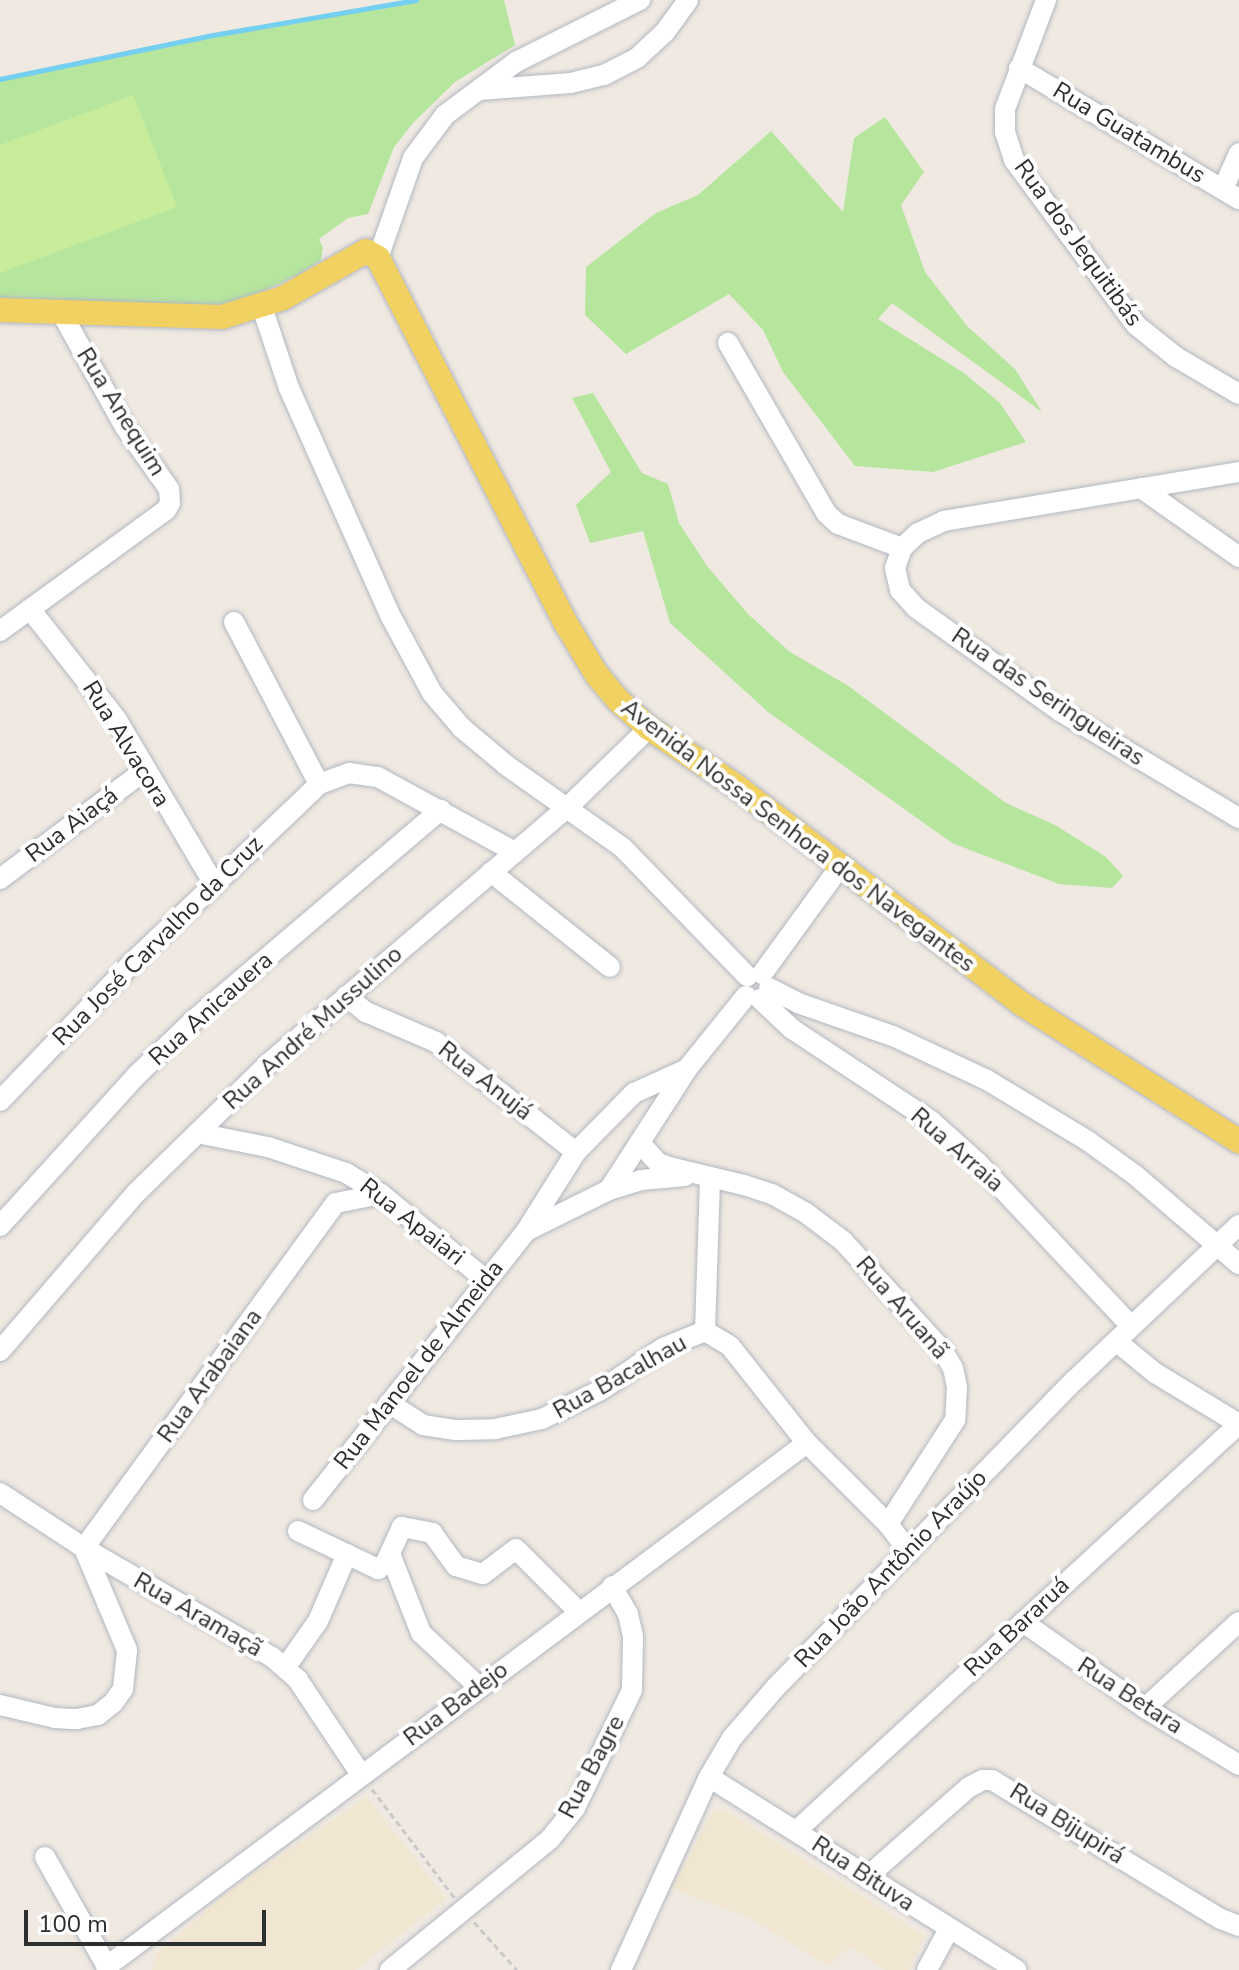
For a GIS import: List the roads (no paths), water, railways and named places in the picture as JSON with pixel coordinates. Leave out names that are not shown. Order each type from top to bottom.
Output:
[{"type":"main road","points":[[0,323],[195,319],[264,314],[375,252]]},
{"type":"main road","name":"Avenida Nossa Senhora dos Navegantes","points":[[375,252],[565,622],[597,675],[649,728],[736,786],[839,868],[1022,1004],[1239,1141]]},
{"type":"main road","points":[[0,310],[66,322]]},
{"type":"street","points":[[375,252],[413,158],[445,115],[516,62],[640,0]]},
{"type":"street","points":[[475,90],[571,83],[604,75],[637,58],[665,32],[688,0]]},
{"type":"street","name":"Rua dos Jequitibás","points":[[1046,0],[1005,109],[1005,132],[1014,160],[1136,325],[1176,357],[1239,394]]},
{"type":"street","name":"Rua Guatambus","points":[[1019,68],[1231,194]]},
{"type":"street","points":[[1231,194],[1239,153]]},
{"type":"street","name":"Rua Arraia","points":[[264,314],[289,388],[390,615],[432,693],[462,728],[506,765],[622,847],[757,987],[778,1019],[931,1121],[978,1163],[1155,1373],[1239,1424]]},
{"type":"street","name":"Rua Anequim","points":[[30,609],[166,510],[170,503],[169,489],[125,427],[66,322]]},
{"type":"street","points":[[728,343],[826,513],[838,524],[902,548],[918,533],[944,521],[1239,472]]},
{"type":"street","points":[[1141,488],[1239,557]]},
{"type":"street","name":"Rua das Seringueiras","points":[[902,548],[895,568],[900,590],[916,608],[1060,711],[1239,818]]},
{"type":"street","points":[[0,631],[30,609]]},
{"type":"street","name":"Rua Alvacora","points":[[30,609],[117,720],[144,771],[214,884]]},
{"type":"street","points":[[234,622],[319,784],[349,773],[364,773],[441,810],[515,852]]},
{"type":"street","name":"Rua André Mussulino","points":[[0,1351],[137,1192],[268,1064],[568,807],[649,728]]},
{"type":"street","name":"Rua Aiaçá","points":[[0,879],[144,771]]},
{"type":"street","name":"Rua José Carvalho da Cruz","points":[[0,1101],[133,962],[319,784]]},
{"type":"street","name":"Rua Anicauera","points":[[0,1226],[136,1076],[195,1019],[441,810]]},
{"type":"street","name":"Rua Manoel de Almeida","points":[[526,1231],[609,1190],[687,1069],[757,987],[839,868]]},
{"type":"street","points":[[491,872],[610,967]]},
{"type":"street","points":[[757,987],[893,1036],[987,1080],[1088,1141],[1135,1175],[1239,1264]]},
{"type":"street","name":"Rua Anujá","points":[[346,996],[366,1012],[436,1042],[576,1152]]},
{"type":"street","name":"Rua Manoel de Almeida","points":[[313,1500],[526,1231],[576,1152],[634,1093],[687,1069]]},
{"type":"street","name":"Rua Apaiari","points":[[197,1133],[268,1147],[324,1163],[381,1194],[486,1280]]},
{"type":"street","name":"Rua Aruanã","points":[[640,1143],[658,1163],[772,1194],[843,1241],[943,1351],[953,1368],[959,1406],[955,1420],[888,1524]]},
{"type":"street","points":[[324,1163],[336,1203],[381,1194]]},
{"type":"street","points":[[702,1177],[705,1331]]},
{"type":"street","name":"Rua Aruanã","points":[[609,1190],[641,1180],[702,1177]]},
{"type":"street","name":"Rua Arabaiana","points":[[84,1548],[336,1203]]},
{"type":"street","name":"Rua João Antônio Araújo","points":[[621,1970],[709,1777],[732,1738],[776,1687],[1124,1333],[1239,1225]]},
{"type":"street","name":"Rua Bacalhau","points":[[389,1403],[423,1425],[456,1430],[495,1429],[542,1419],[601,1390],[663,1348],[705,1331],[730,1346],[807,1443],[888,1524],[909,1552]]},
{"type":"street","name":"Rua Bararuá","points":[[796,1831],[1239,1424]]},
{"type":"street","name":"Rua Badejo","points":[[108,1968],[360,1773],[807,1443]]},
{"type":"street","name":"Rua Aramaçã","points":[[0,1493],[84,1548],[285,1668],[319,1708],[360,1773]]},
{"type":"street","points":[[298,1531],[378,1569],[390,1554],[402,1527],[432,1533],[456,1566],[483,1574],[516,1549],[579,1612]]},
{"type":"street","points":[[0,1705],[55,1718],[77,1719],[98,1715],[123,1689],[127,1650],[84,1548]]},
{"type":"street","points":[[285,1668],[318,1621],[347,1554]]},
{"type":"street","points":[[390,1554],[421,1633],[479,1687]]},
{"type":"street","name":"Rua Bagre","points":[[390,1970],[558,1829],[581,1796],[632,1690],[633,1636],[628,1614],[612,1586]]},
{"type":"street","name":"Rua Betara","points":[[1023,1622],[1145,1708],[1239,1765]]},
{"type":"street","points":[[1145,1708],[1239,1622]]},
{"type":"street","name":"Rua Bituva","points":[[709,1777],[1017,1970]]},
{"type":"street","name":"Rua Bijupirá","points":[[867,1877],[969,1787],[983,1780],[992,1780],[1221,1919],[1239,1926]]},
{"type":"street","points":[[45,1857],[108,1968]]},
{"type":"street","points":[[927,1970],[949,1929]]},
{"type":"waterway","points":[[0,79],[207,36],[416,0]]}]
